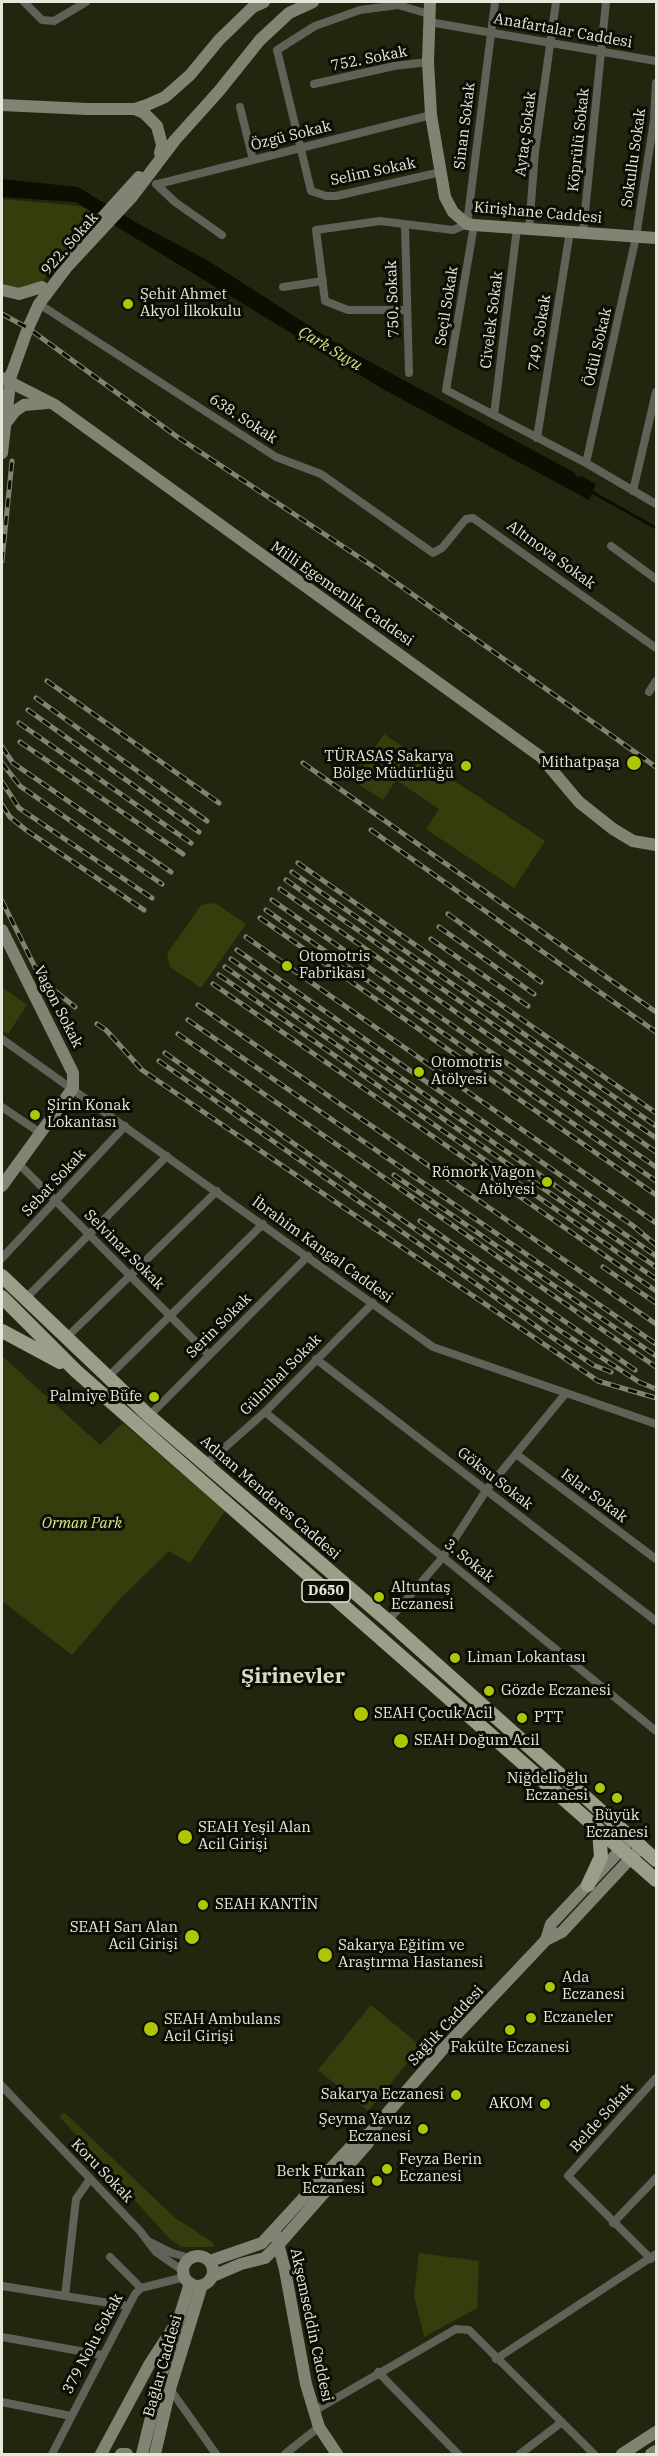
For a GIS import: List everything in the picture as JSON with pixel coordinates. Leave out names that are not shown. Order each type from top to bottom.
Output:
[{"type":"main road","points":[[135,109],[165,97],[190,75],[219,40],[253,7],[264,2]]},
{"type":"main road","name":"922. Sokak","points":[[2,453],[5,379],[23,325],[42,287],[128,195],[144,181],[175,140],[270,29],[289,13],[313,2]]},
{"type":"main road","name":"Kirişhane Caddesi","points":[[429,7],[428,62],[431,115],[445,197],[453,212],[470,225],[657,238]]},
{"type":"main road","points":[[5,102],[48,108],[135,109],[144,112],[157,126],[162,145],[160,153]]},
{"type":"main road","name":"922. Sokak","points":[[128,195],[160,153],[175,140]]},
{"type":"main road","name":"922. Sokak","points":[[5,379],[39,304],[95,230]]},
{"type":"main road","name":"922. Sokak","points":[[2,290],[19,294],[42,287]]},
{"type":"main road","name":"Milli Egemenlik Caddesi","points":[[5,379],[55,405],[541,757],[579,802],[613,828],[633,841],[656,845]]},
{"type":"main road","points":[[4,425],[15,411],[28,403],[43,402],[55,405]]},
{"type":"main road","name":"Vagon Sokak","points":[[2,930],[69,1060],[73,1073],[73,1088]]},
{"type":"main road","points":[[2,1186],[42,1134],[73,1088]]},
{"type":"main road","name":"Adnan Menderes Caddesi","points":[[2,1276],[65,1339],[149,1416],[388,1622],[657,1860]]},
{"type":"main road","name":"D650","points":[[2,1297],[76,1371],[656,1880]]},
{"type":"main road","points":[[2,1331],[76,1371]]},
{"type":"main road","points":[[588,1885],[601,1857],[599,1830]]},
{"type":"main road","name":"Sağlık Caddesi","points":[[546,1940],[552,1924],[588,1885],[637,1842]]},
{"type":"main road","name":"Sağlık Caddesi","points":[[190,2279],[213,2276],[241,2264],[265,2258],[277,2238],[357,2141],[370,2133],[443,2049],[546,1940],[562,1932],[609,1882],[626,1854]]},
{"type":"main road","points":[[609,1882],[631,1869],[656,1880]]},
{"type":"main road","name":"Sağlık Caddesi","points":[[210,2261],[277,2238]]},
{"type":"main road","name":"Akşemseddin Caddesi","points":[[277,2238],[306,2384],[319,2427],[337,2454]]},
{"type":"main road","points":[[141,2454],[190,2279],[190,2258],[204,2257],[210,2261],[213,2276]]},
{"type":"main road","name":"Bağlar Caddesi","points":[[155,2454],[170,2389],[190,2279]]},
{"type":"main road","points":[[102,2454],[153,2357],[180,2319]]},
{"type":"main road","points":[[622,2454],[657,2432]]},
{"type":"main road","points":[[651,2454],[657,2451]]},
{"type":"main road","points":[[121,2454],[127,2454]]},
{"type":"street","points":[[24,2],[42,20],[54,21],[86,2]]},
{"type":"street","name":"Sinan Sokak","points":[[470,225],[495,2]]},
{"type":"street","name":"Aytaç Sokak","points":[[523,229],[556,2]]},
{"type":"street","name":"Köprülü Sokak","points":[[577,232],[606,2]]},
{"type":"street","name":"Anafartalar Caddesi","points":[[301,148],[277,50],[315,26],[360,10],[398,5],[429,7],[490,32],[657,61]]},
{"type":"street","name":"752. Sokak","points":[[314,84],[394,66],[428,62]]},
{"type":"street","name":"Sokullu Sokak","points":[[636,237],[654,120],[657,83]]},
{"type":"street","points":[[240,107],[253,160]]},
{"type":"street","name":"Özgü Sokak","points":[[158,184],[431,115]]},
{"type":"street","name":"Selim Sokak","points":[[301,148],[311,191],[326,196],[336,196],[441,172]]},
{"type":"street","points":[[144,181],[158,184],[176,202],[222,235]]},
{"type":"street","points":[[407,310],[348,310],[325,302],[316,230],[380,221],[453,230],[470,225]]},
{"type":"street","name":"750. Sokak","points":[[405,225],[409,373]]},
{"type":"street","name":"Seçil Sokak","points":[[470,225],[446,390],[494,415]]},
{"type":"street","name":"Civelek Sokak","points":[[494,415],[523,229]]},
{"type":"street","name":"749. Sokak","points":[[537,438],[577,232]]},
{"type":"street","name":"Ödül Sokak","points":[[586,463],[636,237]]},
{"type":"street","points":[[283,287],[322,281]]},
{"type":"street","name":"638. Sokak","points":[[39,304],[276,456],[321,474],[434,553]]},
{"type":"street","points":[[633,491],[657,392]]},
{"type":"street","points":[[494,415],[586,463],[657,504]]},
{"type":"street","name":"Altınova Sokak","points":[[434,553],[442,548],[466,519],[473,518],[657,648]]},
{"type":"street","points":[[611,546],[657,579]]},
{"type":"street","points":[[649,692],[657,681]]},
{"type":"street","name":"İbrahim Kangal Caddesi","points":[[2,1039],[434,1347],[657,1424]]},
{"type":"street","points":[[4,1111],[42,1134]]},
{"type":"street","name":"Sebat Sokak","points":[[2,1258],[125,1126]]},
{"type":"street","points":[[25,1299],[167,1156]]},
{"type":"street","name":"Selvinaz Sokak","points":[[19,1164],[209,1355]]},
{"type":"street","points":[[65,1339],[217,1191]]},
{"type":"street","points":[[107,1378],[263,1224]]},
{"type":"street","name":"Serin Sokak","points":[[149,1416],[308,1256]]},
{"type":"street","name":"Gülnihal Sokak","points":[[205,1465],[265,1412],[373,1303]]},
{"type":"street","name":"Göksu Sokak","points":[[316,1359],[657,1621]]},
{"type":"street","points":[[388,1622],[443,1557],[487,1489],[566,1393]]},
{"type":"street","name":"3. Sokak","points":[[265,1412],[657,1731]]},
{"type":"street","name":"Islar Sokak","points":[[516,1454],[657,1558]]},
{"type":"street","name":"Belde Sokak","points":[[614,2223],[568,2176],[655,2081]]},
{"type":"street","name":"Koru Sokak","points":[[2,2086],[150,2241],[156,2252],[190,2279]]},
{"type":"street","points":[[65,2296],[76,2199],[90,2178]]},
{"type":"street","points":[[496,2359],[654,2256],[614,2223],[657,2178]]},
{"type":"street","points":[[150,2241],[190,2258]]},
{"type":"street","points":[[110,2256],[141,2288]]},
{"type":"street","name":"379 Nolu Sokak","points":[[52,2454],[128,2306],[141,2288],[190,2279]]},
{"type":"street","points":[[2,2286],[128,2306]]},
{"type":"street","points":[[314,2411],[456,2329],[469,2330],[594,2454]]},
{"type":"street","points":[[2,2337],[102,2355]]},
{"type":"street","points":[[378,2373],[458,2454]]},
{"type":"street","points":[[170,2389],[216,2454]]},
{"type":"street","points":[[2,2402],[71,2416]]},
{"type":"street","points":[[520,2454],[562,2422]]},
{"type":"street","points":[[285,2454],[319,2427]]},
{"type":"green space","points":[[2,199],[80,206],[96,215],[31,296],[2,289]]},
{"type":"green space","points":[[384,734],[545,841],[514,888],[426,829],[439,809],[396,780],[383,800],[353,781]]},
{"type":"green space","points":[[215,903],[246,924],[201,988],[170,967],[167,954],[201,905]]},
{"type":"green space","points":[[2,987],[27,1005],[8,1034],[2,1030]]},
{"type":"green space","name":"Orman Park","points":[[2,1356],[100,1445],[123,1423],[225,1511],[190,1563],[169,1551],[119,1600],[72,1655],[2,1601]]},
{"type":"green space","points":[[371,2005],[421,2046],[368,2111],[318,2070]]},
{"type":"green space","points":[[65,2113],[174,2217],[212,2242],[214,2247],[181,2247],[169,2238],[59,2116]]},
{"type":"green space","points":[[419,2253],[479,2261],[477,2308],[424,2337],[414,2295]]},
{"type":"water","points":[[2,179],[78,187],[137,223],[207,260],[339,345],[575,473],[577,477],[581,476],[596,484],[589,500],[383,389],[76,202],[2,197]]},
{"type":"waterway","name":"Çark Suyu","points":[[590,491],[656,528]]},
{"type":"railway","points":[[2,314],[28,328],[176,436],[374,567],[656,767]]},
{"type":"railway","points":[[2,561],[12,461]]},
{"type":"railway","points":[[47,681],[219,803]]},
{"type":"railway","points":[[36,698],[207,821]]},
{"type":"railway","points":[[28,710],[199,832]]},
{"type":"railway","points":[[19,723],[191,843]]},
{"type":"railway","points":[[20,742],[183,854]]},
{"type":"railway","points":[[2,747],[13,763],[171,872]]},
{"type":"railway","points":[[2,763],[20,786],[162,884]]},
{"type":"railway","points":[[303,763],[656,1012]]},
{"type":"railway","points":[[2,782],[19,808],[152,898]]},
{"type":"railway","points":[[2,805],[10,817],[26,830],[144,910]]},
{"type":"railway","points":[[371,830],[656,1032]]},
{"type":"railway","points":[[298,863],[656,1113]]},
{"type":"railway","points":[[292,872],[656,1126]]},
{"type":"railway","points":[[286,880],[656,1138]]},
{"type":"railway","points":[[280,889],[656,1152]]},
{"type":"railway","points":[[272,900],[656,1167]]},
{"type":"railway","points":[[2,901],[35,967],[50,987],[75,1007]]},
{"type":"railway","points":[[266,910],[656,1181]]},
{"type":"railway","points":[[448,914],[541,982]]},
{"type":"railway","points":[[260,918],[656,1195]]},
{"type":"railway","points":[[439,927],[534,994]]},
{"type":"railway","points":[[246,937],[656,1223]]},
{"type":"railway","points":[[431,939],[528,1006]]},
{"type":"railway","points":[[237,950],[632,1225],[656,1245]]},
{"type":"railway","points":[[231,959],[656,1256]]},
{"type":"railway","points":[[225,967],[656,1267]]},
{"type":"railway","points":[[219,975],[656,1279]]},
{"type":"railway","points":[[213,984],[656,1291]]},
{"type":"railway","points":[[198,1005],[656,1324]]},
{"type":"railway","points":[[188,1020],[656,1344]]},
{"type":"railway","points":[[97,1024],[106,1030],[142,1070],[598,1381],[656,1398]]},
{"type":"railway","points":[[178,1034],[656,1367]]},
{"type":"railway","points":[[165,1053],[559,1330],[639,1382],[656,1389]]},
{"type":"railway","points":[[159,1061],[553,1338],[593,1365],[611,1372]]},
{"type":"railway","points":[[394,1175],[656,1356]]},
{"type":"railway","points":[[420,1221],[635,1370]]},
{"type":"railway","points":[[603,1267],[656,1303]]},
{"type":"place","name":"Şehit Ahmet Akyol İlkokulu","points":[[128,304]]},
{"type":"place","name":"Mithatpaşa","points":[[634,763]]},
{"type":"place","name":"TÜRASAŞ Sakarya Bölge Müdürlüğü","points":[[466,766]]},
{"type":"place","name":"Otomotris Fabrikası","points":[[287,966]]},
{"type":"place","name":"Otomotris Atölyesi","points":[[419,1072]]},
{"type":"place","name":"Şirin Konak Lokantası","points":[[35,1115]]},
{"type":"place","name":"Römork Vagon Atölyesi","points":[[547,1182]]},
{"type":"place","name":"Palmiye Büfe","points":[[154,1397]]},
{"type":"place","name":"Altuntaş Eczanesi","points":[[379,1597]]},
{"type":"place","name":"Liman Lokantası","points":[[455,1658]]},
{"type":"place","name":"Gözde Eczanesi","points":[[489,1691]]},
{"type":"place","name":"SEAH Çocuk Acil","points":[[361,1714]]},
{"type":"place","name":"PTT","points":[[522,1718]]},
{"type":"place","name":"SEAH Doğum Acil","points":[[401,1741]]},
{"type":"place","name":"Niğdelioğlu Eczanesi","points":[[600,1788]]},
{"type":"place","name":"Büyük Eczanesi","points":[[617,1798]]},
{"type":"place","name":"SEAH Yeşil Alan Acil Girişi","points":[[185,1837]]},
{"type":"place","name":"SEAH KANTİN","points":[[203,1905]]},
{"type":"place","name":"SEAH Sarı Alan Acil Girişi","points":[[192,1937]]},
{"type":"place","name":"Sakarya Eğitim ve Araştırma Hastanesi","points":[[325,1955]]},
{"type":"place","name":"Ada Eczanesi","points":[[550,1987]]},
{"type":"place","name":"Eczaneler","points":[[531,2018]]},
{"type":"place","name":"SEAH Ambulans Acil Girişi","points":[[151,2029]]},
{"type":"place","name":"Fakülte Eczanesi","points":[[510,2030]]},
{"type":"place","name":"Sakarya Eczanesi","points":[[456,2095]]},
{"type":"place","name":"AKOM","points":[[545,2104]]},
{"type":"place","name":"Şeyma Yavuz Eczanesi","points":[[423,2129]]},
{"type":"place","name":"Feyza Berin Eczanesi","points":[[387,2169]]},
{"type":"place","name":"Berk Furkan Eczanesi","points":[[377,2181]]},
{"type":"district","name":"Şirinevler","points":[[293,1677]]}]
